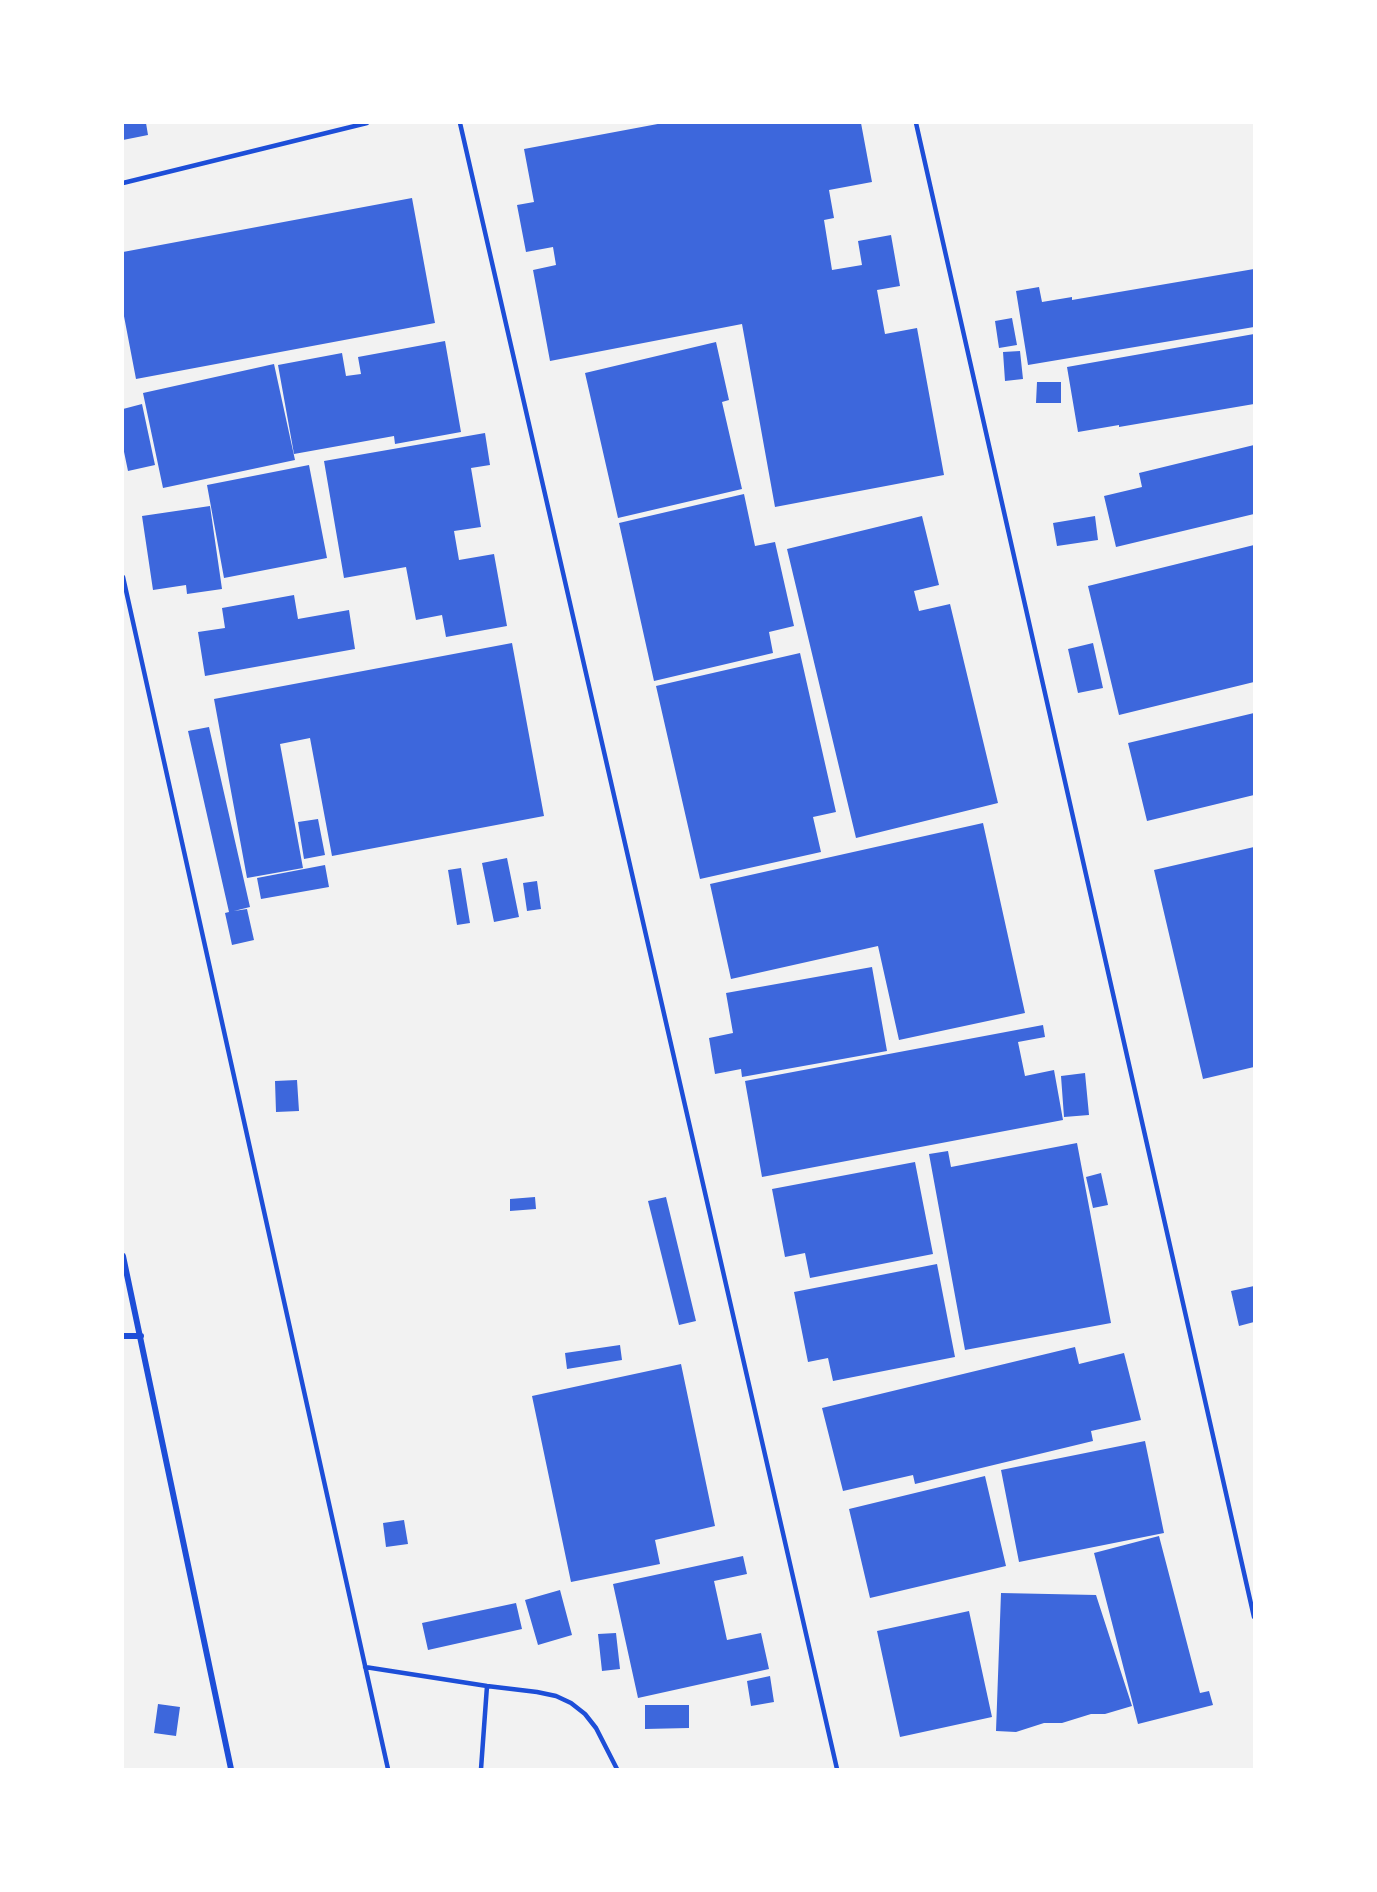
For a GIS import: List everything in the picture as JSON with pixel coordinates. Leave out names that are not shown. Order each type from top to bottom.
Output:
[{"type":"street","points":[[123,1256],[231,1769]]},
{"type":"street","points":[[123,1336],[141,1336]]},
{"type":"lane","points":[[123,183],[367,123]]},
{"type":"lane","points":[[460,123],[837,1769]]},
{"type":"lane","points":[[916,123],[1254,1617]]},
{"type":"lane","points":[[123,576],[388,1769]]},
{"type":"lane","points":[[365,1667],[556,1696],[571,1703],[585,1714],[596,1728],[617,1769]]},
{"type":"lane","points":[[481,1769],[487,1686]]},
{"type":"building","points":[[123,123],[146,123],[148,135],[123,140]]},
{"type":"building","points":[[663,123],[861,123],[872,182],[829,190],[834,218],[824,220],[832,270],[862,265],[858,241],[891,235],[900,286],[877,290],[885,334],[917,328],[944,475],[775,507],[742,324],[550,361],[533,270],[556,265],[553,247],[526,252],[517,205],[534,202],[524,149]]},
{"type":"building","points":[[412,198],[435,323],[136,379],[123,311],[123,252]]},
{"type":"building","points":[[1254,269],[1254,327],[1028,365],[1016,291],[1039,287],[1042,302],[1072,297],[1072,300]]},
{"type":"building","points":[[1012,318],[1017,345],[999,348],[995,321]]},
{"type":"building","points":[[1254,334],[1254,404],[1078,432],[1067,367]]},
{"type":"building","points":[[445,341],[461,432],[395,444],[394,436],[294,454],[278,365],[342,353],[346,376],[361,374],[358,357]]},
{"type":"building","points":[[716,342],[729,400],[722,402],[742,489],[618,518],[585,373]]},
{"type":"building","points":[[1020,351],[1023,379],[1005,381],[1003,352]]},
{"type":"building","points":[[274,364],[295,460],[163,488],[143,393]]},
{"type":"building","points":[[1037,382],[1061,382],[1061,403],[1036,403]]},
{"type":"building","points":[[142,404],[155,465],[128,471],[123,447],[123,409]]},
{"type":"building","points":[[485,433],[490,465],[471,468],[481,527],[454,531],[459,560],[494,554],[507,626],[446,637],[442,615],[416,620],[406,567],[344,578],[324,461]]},
{"type":"building","points":[[1254,445],[1254,514],[1116,547],[1104,496],[1142,487],[1139,473]]},
{"type":"building","points":[[309,465],[327,558],[224,578],[207,485]]},
{"type":"building","points":[[744,494],[755,546],[775,542],[794,626],[769,632],[773,653],[654,681],[619,523]]},
{"type":"building","points":[[210,506],[222,589],[187,594],[186,585],[153,590],[142,516]]},
{"type":"building","points":[[922,516],[939,585],[914,591],[919,611],[950,604],[998,803],[856,838],[787,549]]},
{"type":"building","points":[[1095,516],[1098,540],[1057,546],[1053,523]]},
{"type":"building","points":[[1254,545],[1254,682],[1119,715],[1088,586]]},
{"type":"building","points":[[294,595],[298,619],[349,610],[355,649],[205,676],[198,632],[225,628],[222,608]]},
{"type":"building","points":[[512,643],[544,816],[332,856],[310,738],[280,744],[303,868],[247,878],[214,699]]},
{"type":"building","points":[[1093,643],[1103,688],[1078,693],[1068,649]]},
{"type":"building","points":[[800,653],[836,812],[813,817],[821,852],[700,879],[656,686]]},
{"type":"building","points":[[1254,713],[1254,795],[1147,821],[1128,743]]},
{"type":"building","points":[[209,727],[250,907],[234,911],[247,909],[254,940],[232,945],[225,913],[229,912],[188,731]]},
{"type":"building","points":[[318,819],[325,855],[304,859],[298,822]]},
{"type":"building","points":[[983,823],[1025,1013],[899,1040],[878,946],[731,979],[710,884]]},
{"type":"building","points":[[1254,847],[1254,1067],[1203,1079],[1154,870]]},
{"type":"building","points":[[507,858],[519,917],[494,922],[482,863]]},
{"type":"building","points":[[325,865],[329,887],[261,899],[257,878]]},
{"type":"building","points":[[461,868],[470,923],[457,925],[448,870]]},
{"type":"building","points":[[537,881],[541,909],[527,911],[523,883]]},
{"type":"building","points":[[872,967],[887,1051],[742,1077],[741,1069],[715,1074],[709,1038],[733,1033],[726,993]]},
{"type":"building","points":[[1043,1025],[1045,1037],[1018,1042],[1025,1076],[1054,1070],[1063,1120],[762,1177],[745,1081]]},
{"type":"building","points":[[1085,1073],[1089,1115],[1064,1117],[1061,1076]]},
{"type":"building","points":[[297,1080],[299,1111],[276,1112],[275,1081]]},
{"type":"building","points":[[1077,1143],[1111,1323],[965,1350],[929,1154],[948,1151],[951,1167]]},
{"type":"building","points":[[915,1162],[933,1254],[810,1278],[805,1253],[785,1257],[772,1189]]},
{"type":"building","points":[[1101,1173],[1108,1205],[1093,1208],[1086,1177]]},
{"type":"building","points":[[535,1197],[536,1209],[510,1211],[510,1199]]},
{"type":"building","points":[[666,1197],[696,1321],[679,1325],[648,1201]]},
{"type":"building","points":[[937,1264],[955,1357],[833,1381],[828,1358],[808,1362],[794,1292]]},
{"type":"building","points":[[1254,1286],[1254,1322],[1239,1326],[1231,1291]]},
{"type":"building","points":[[620,1345],[622,1360],[567,1369],[565,1353]]},
{"type":"building","points":[[1075,1347],[1079,1364],[1124,1353],[1141,1420],[1091,1431],[1093,1441],[915,1484],[913,1475],[843,1491],[822,1408]]},
{"type":"building","points":[[681,1364],[715,1526],[655,1540],[660,1564],[571,1582],[532,1396]]},
{"type":"building","points":[[1145,1441],[1164,1533],[1019,1562],[1001,1470]]},
{"type":"building","points":[[985,1476],[1006,1566],[870,1598],[849,1509]]},
{"type":"building","points":[[404,1520],[408,1544],[386,1547],[383,1523]]},
{"type":"building","points":[[1159,1536],[1200,1693],[1209,1691],[1213,1705],[1138,1724],[1094,1553]]},
{"type":"building","points":[[743,1556],[747,1574],[714,1581],[727,1640],[761,1633],[769,1669],[638,1698],[613,1584]]},
{"type":"building","points":[[560,1590],[572,1635],[538,1645],[525,1600]]},
{"type":"building","points":[[1001,1593],[1096,1595],[1132,1706],[1105,1714],[1091,1714],[1062,1723],[1044,1723],[1016,1732],[996,1731]]},
{"type":"building","points":[[516,1603],[522,1629],[428,1650],[422,1623]]},
{"type":"building","points":[[969,1611],[992,1717],[900,1737],[877,1631]]},
{"type":"building","points":[[616,1633],[620,1669],[602,1671],[598,1634]]},
{"type":"building","points":[[770,1676],[774,1702],[751,1706],[747,1681]]},
{"type":"building","points":[[158,1704],[180,1707],[176,1736],[154,1733]]},
{"type":"building","points":[[645,1705],[689,1705],[689,1728],[645,1729]]}]
